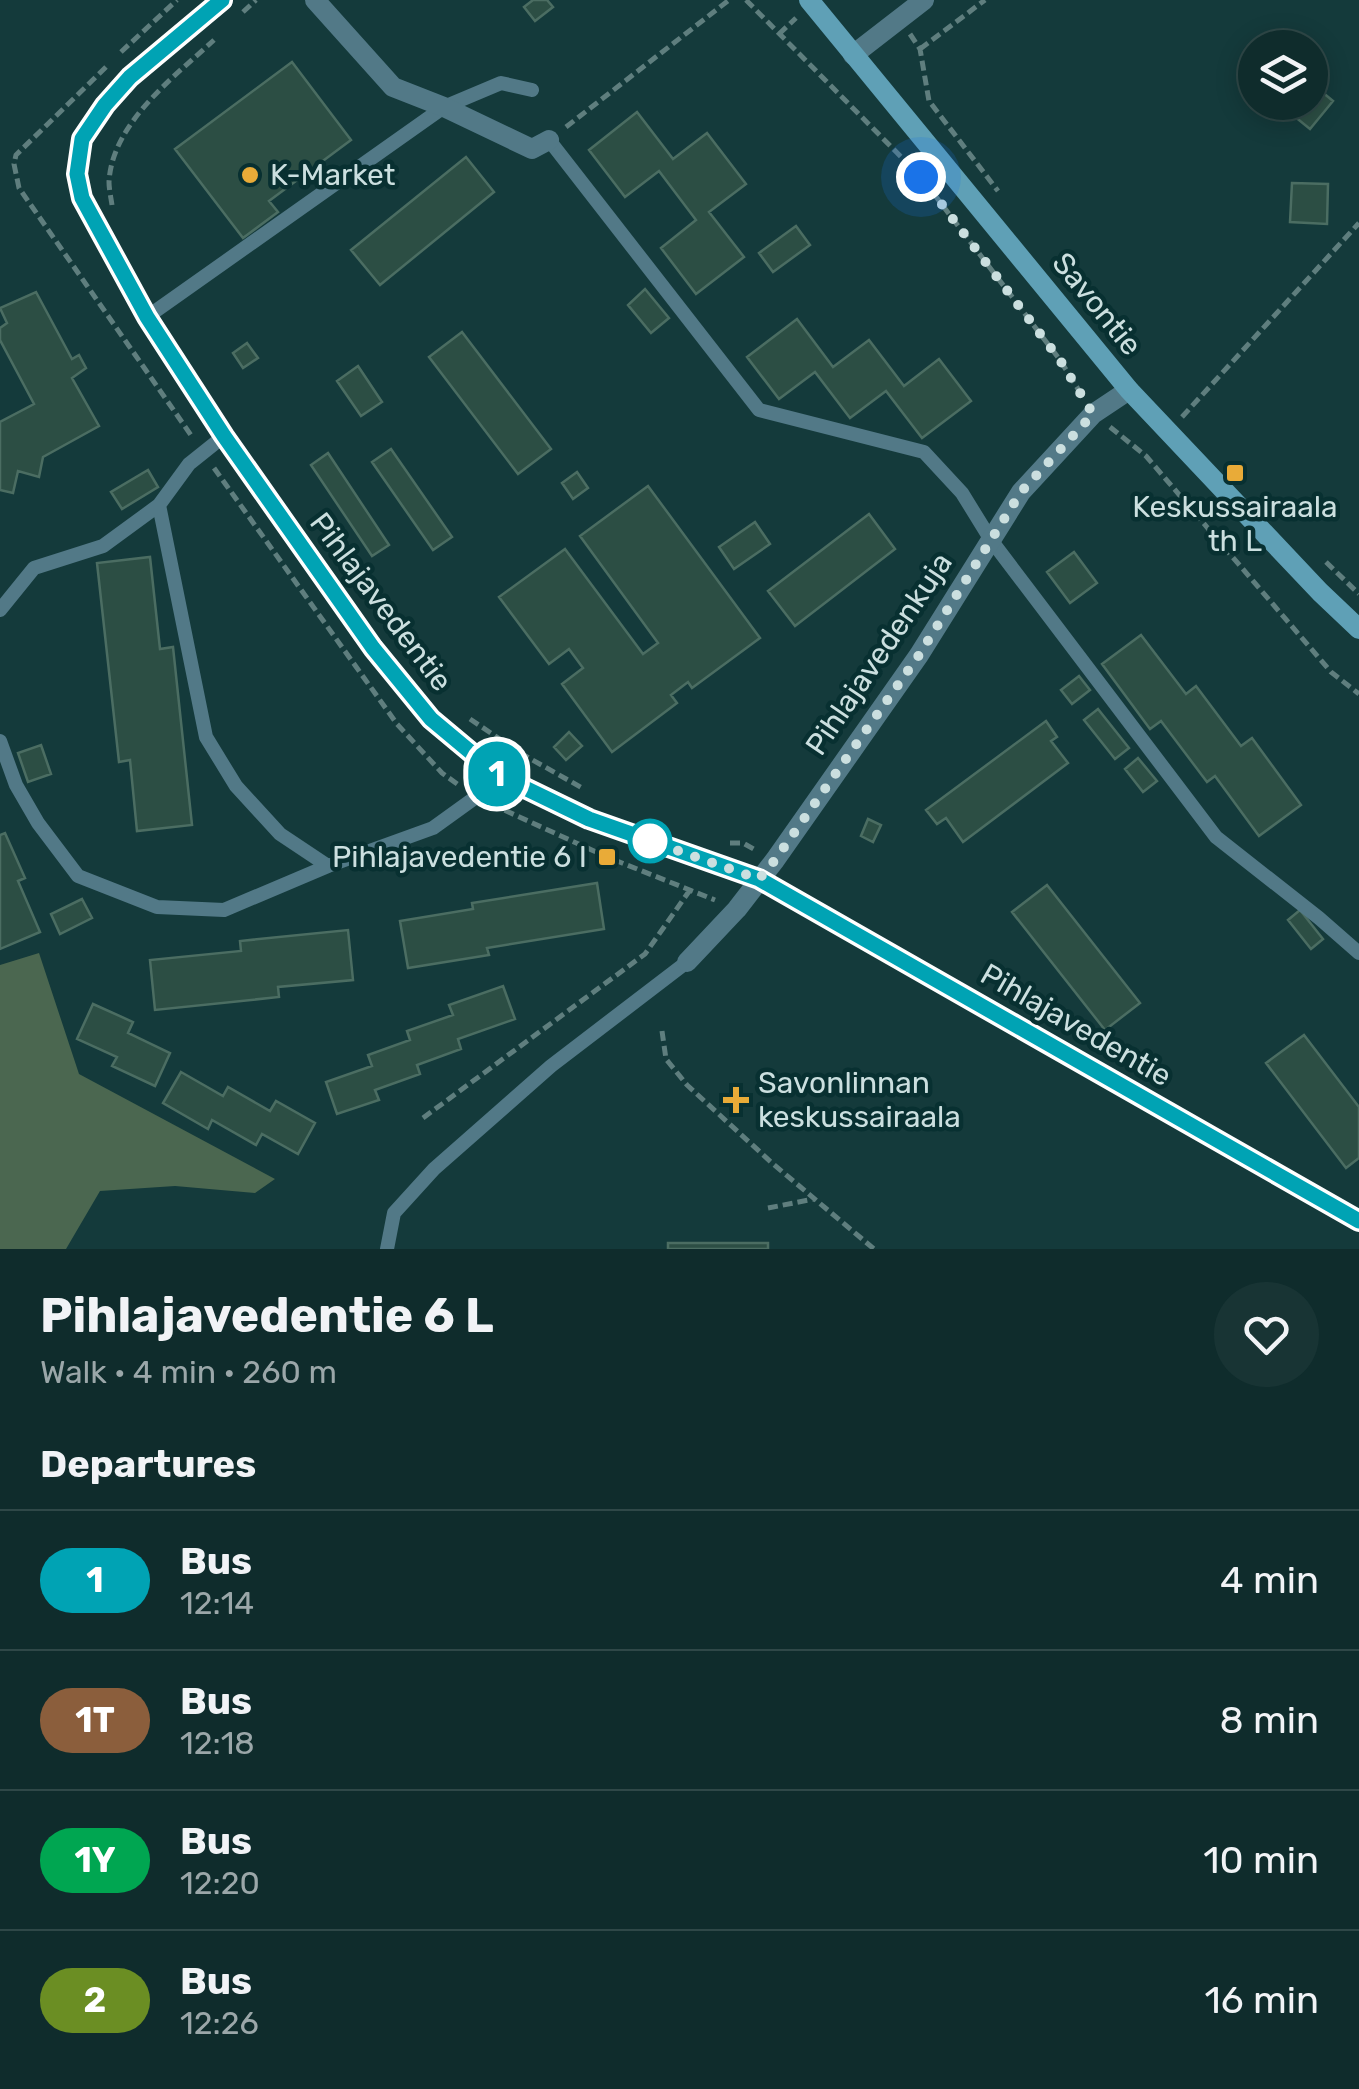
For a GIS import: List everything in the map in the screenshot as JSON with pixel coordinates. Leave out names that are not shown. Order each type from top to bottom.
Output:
[{"type":"main road","name":"Savontie","points":[[809,0],[1128,390],[1359,628]]},
{"type":"street","name":"Pihlajavedentie","points":[[222,0],[130,77],[105,105],[82,139],[77,174],[82,198],[147,317],[224,436],[373,648],[431,719],[498,775],[589,819],[759,879],[1359,1221]]},
{"type":"street","points":[[315,0],[393,87],[532,149],[550,140]]},
{"type":"street","points":[[853,55],[924,0]]},
{"type":"street","name":"Pihlajavedenkuja","points":[[687,962],[737,909],[775,860],[919,655],[1021,492],[1093,414],[1128,390]]},
{"type":"lane","points":[[147,317],[444,107],[501,83],[532,90]]},
{"type":"lane","points":[[550,140],[759,410],[924,452],[962,493],[990,540],[1216,837],[1359,953]]},
{"type":"lane","points":[[0,610],[34,568],[103,546],[158,505],[189,464],[224,436]]},
{"type":"lane","points":[[158,505],[206,736],[236,786],[280,834],[328,866]]},
{"type":"lane","points":[[0,741],[30,811],[78,876],[157,908],[224,910],[433,828],[476,798],[498,775]]},
{"type":"lane","points":[[387,1249],[394,1214],[434,1170],[551,1066],[687,962]]},
{"type":"path","points":[[235,20],[256,0]]},
{"type":"path","points":[[550,140],[728,0]]},
{"type":"path","points":[[746,0],[921,177],[1060,360],[1093,414],[1146,456],[1331,672],[1359,694]]},
{"type":"path","points":[[920,49],[985,0]]},
{"type":"path","points":[[899,19],[920,49],[928,100],[998,191]]},
{"type":"path","points":[[114,220],[109,183],[125,131],[147,104],[224,30]]},
{"type":"path","points":[[1170,408],[1180,419],[1359,223]]},
{"type":"path","points":[[1321,557],[1359,594]]},
{"type":"path","points":[[459,712],[522,754],[590,792]]},
{"type":"path","points":[[722,842],[743,843],[775,860]]},
{"type":"path","points":[[423,1118],[645,954],[690,890]]},
{"type":"path","points":[[662,1031],[666,1059],[687,1085],[874,1249]]},
{"type":"path","points":[[768,1208],[814,1199]]},
{"type":"green space","points":[[39,953],[79,1074],[275,1179],[255,1193],[175,1186],[100,1191],[66,1249],[0,1249],[0,965]]},
{"type":"building","points":[[533,0],[547,0],[553,7],[535,21],[524,7]]},
{"type":"building","name":"K-Market","points":[[292,62],[351,140],[269,201],[278,212],[243,238],[175,149]]},
{"type":"building","points":[[637,112],[673,159],[707,133],[746,184],[709,212],[744,257],[696,294],[661,248],[696,220],[659,171],[625,197],[589,150]]},
{"type":"building","points":[[1299,120],[1317,120],[1310,129]]},
{"type":"building","points":[[466,157],[494,192],[380,285],[351,250]]},
{"type":"building","points":[[1292,183],[1328,184],[1327,224],[1290,222]]},
{"type":"building","points":[[796,226],[810,245],[773,272],[759,253]]},
{"type":"building","points":[[645,289],[669,318],[651,333],[628,305]]},
{"type":"building","points":[[36,292],[72,359],[79,355],[86,368],[72,378],[99,426],[43,457],[39,477],[18,471],[13,493],[0,490],[0,422],[34,404],[0,340],[0,328],[7,323],[0,308]]},
{"type":"building","points":[[797,319],[833,367],[869,340],[904,386],[939,359],[971,401],[922,438],[886,391],[850,418],[815,372],[779,399],[747,357]]},
{"type":"building","points":[[462,332],[551,449],[518,474],[429,357]]},
{"type":"building","points":[[247,343],[258,358],[243,368],[233,353]]},
{"type":"building","points":[[358,366],[382,402],[361,416],[337,381]]},
{"type":"building","points":[[391,449],[452,537],[433,550],[372,462]]},
{"type":"building","points":[[328,453],[389,545],[372,556],[311,465]]},
{"type":"building","points":[[148,470],[158,487],[122,509],[111,492]]},
{"type":"building","points":[[577,472],[588,488],[573,499],[562,483]]},
{"type":"building","points":[[648,486],[760,638],[692,688],[688,682],[671,695],[677,703],[612,752],[562,684],[583,668],[569,649],[549,664],[499,597],[565,549],[643,654],[658,643],[580,536]]},
{"type":"building","points":[[869,514],[895,549],[795,626],[768,591]]},
{"type":"building","points":[[755,522],[770,544],[734,569],[719,547]]},
{"type":"building","points":[[1074,552],[1097,583],[1070,603],[1047,572]]},
{"type":"building","points":[[150,557],[160,649],[173,647],[192,825],[137,831],[130,760],[119,762],[97,563]]},
{"type":"building","points":[[1141,635],[1186,694],[1196,686],[1241,746],[1252,738],[1301,805],[1259,836],[1215,776],[1207,782],[1161,721],[1150,729],[1102,664]]},
{"type":"building","points":[[1079,676],[1090,690],[1072,704],[1061,690]]},
{"type":"building","points":[[1098,709],[1129,748],[1115,759],[1084,720]]},
{"type":"building","points":[[1046,721],[1057,737],[1051,741],[1068,763],[963,842],[946,818],[937,824],[926,810]]},
{"type":"building","points":[[569,732],[582,746],[566,760],[554,747]]},
{"type":"building","points":[[41,745],[51,774],[28,782],[18,753]]},
{"type":"building","points":[[1138,758],[1157,781],[1143,792],[1125,769]]},
{"type":"building","points":[[868,819],[881,825],[873,842],[861,836]]},
{"type":"building","points":[[5,833],[25,878],[18,881],[40,932],[0,949],[0,835]]},
{"type":"building","points":[[597,883],[604,929],[487,948],[489,955],[408,968],[400,921],[473,909],[472,903]]},
{"type":"building","points":[[1047,885],[1140,1003],[1105,1030],[1012,912]]},
{"type":"building","points":[[82,899],[92,918],[60,934],[51,914]]},
{"type":"building","points":[[1300,910],[1323,939],[1311,949],[1288,920]]},
{"type":"building","points":[[348,930],[353,980],[278,987],[279,997],[155,1010],[150,960],[241,951],[240,941]]},
{"type":"building","points":[[503,986],[515,1019],[458,1039],[461,1049],[417,1065],[420,1074],[375,1090],[379,1100],[337,1114],[326,1082],[372,1066],[368,1055],[410,1040],[407,1031],[453,1015],[449,1005]]},
{"type":"building","points":[[93,1004],[133,1022],[128,1033],[170,1053],[155,1086],[112,1066],[117,1057],[77,1039]]},
{"type":"building","points":[[1304,1035],[1359,1107],[1359,1158],[1346,1168],[1266,1063]]},
{"type":"building","points":[[181,1072],[223,1096],[228,1087],[270,1111],[276,1101],[315,1123],[298,1154],[262,1134],[256,1145],[212,1120],[208,1129],[163,1103]]},
{"type":"building","points":[[668,1243],[768,1243],[768,1249],[668,1249]]},
{"type":"bus line","name":"1","points":[[222,0],[130,77],[105,105],[82,139],[77,174],[82,198],[147,317],[224,436],[373,648],[431,719],[498,775],[589,819],[759,879],[1359,1221]]},
{"type":"place","name":"K-Market","points":[[250,175]]},
{"type":"place","name":"Keskussairaala th L","points":[[1235,473]]},
{"type":"place","name":"Pihlajavedentie 6 I","points":[[607,857]]},
{"type":"place","name":"Savonlinnan keskussairaala","points":[[736,1100]]},
{"type":"route","points":[[650,841],[647,840],[759,879],[919,655],[1021,492],[1093,414],[1060,360],[921,177]]}]
